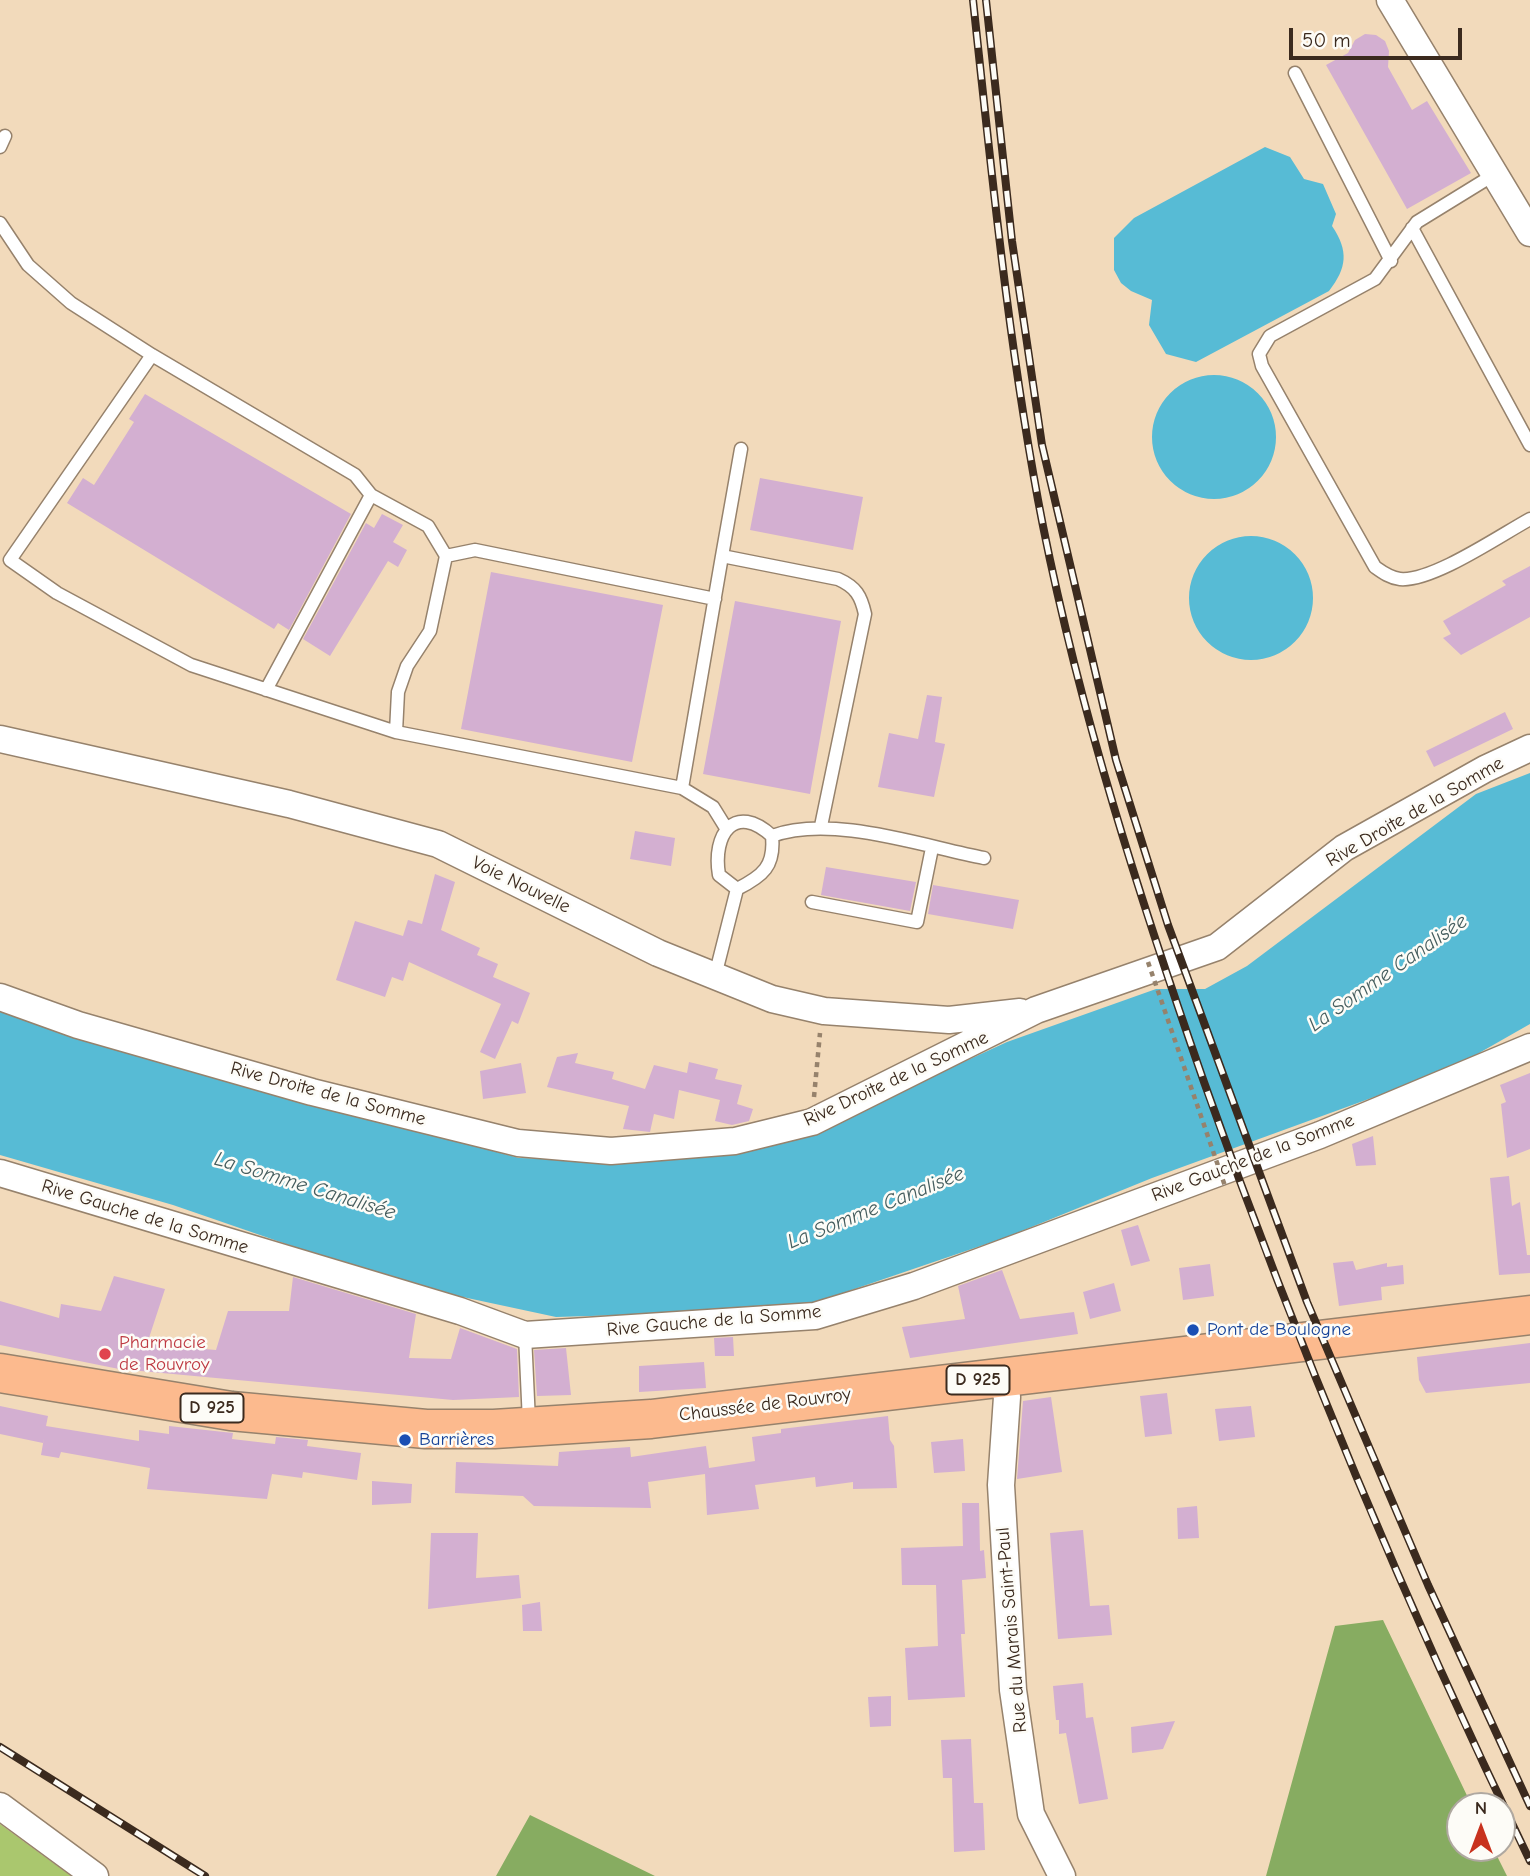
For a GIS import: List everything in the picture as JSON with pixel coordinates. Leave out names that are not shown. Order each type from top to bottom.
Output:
[{"type":"main road","name":"Chaussée de Rouvroy","points":[[0,1373],[231,1411],[458,1430],[651,1419],[1530,1315]]},
{"type":"street","points":[[1390,0],[1530,233]]},
{"type":"street","name":"Voie Nouvelle","points":[[0,739],[289,804],[438,844],[658,953],[772,999],[824,1011],[949,1020],[1036,1010]]},
{"type":"street","name":"Rive Droite de la Somme","points":[[0,997],[78,1025],[312,1092],[518,1143],[611,1151],[735,1141],[812,1122],[1036,1010],[1217,947],[1344,848],[1486,769],[1530,748]]},
{"type":"street","name":"Rive Gauche de la Somme","points":[[0,1173],[460,1311],[525,1335],[814,1316],[914,1286],[1320,1135],[1530,1047]]},
{"type":"street","name":"Rue du Marais Saint-Paul","points":[[1001,1377],[1007,1397],[1001,1485],[1013,1690],[1031,1814],[1062,1876]]},
{"type":"street","points":[[0,1806],[95,1876]]},
{"type":"lane","points":[[1295,73],[1391,261]]},
{"type":"lane","points":[[1495,174],[1412,228],[1391,261],[1375,279],[1270,336],[1259,354],[1262,366],[1375,567],[1387,575],[1399,579],[1424,577],[1530,519]]},
{"type":"lane","points":[[0,223],[28,265],[71,303],[152,355],[355,475],[371,495],[428,526],[446,555],[430,631],[407,666],[398,692],[396,732]]},
{"type":"lane","points":[[1412,228],[1530,445]]},
{"type":"lane","points":[[152,355],[10,560],[57,593],[191,665],[396,732],[682,788],[713,807],[726,828]]},
{"type":"lane","points":[[682,788],[741,449]]},
{"type":"lane","points":[[265,690],[371,495]]},
{"type":"lane","points":[[446,555],[475,551],[715,599]]},
{"type":"lane","points":[[722,556],[838,579],[851,585],[861,597],[865,614],[821,827]]},
{"type":"lane","points":[[742,821],[760,825],[772,836],[774,852],[769,868],[757,879],[737,888],[719,875],[716,861],[719,838],[726,828],[742,821]]},
{"type":"lane","points":[[772,836],[794,828],[821,827],[984,858]]},
{"type":"lane","points":[[812,902],[917,922],[932,848]]},
{"type":"lane","points":[[715,976],[737,888]]},
{"type":"lane","points":[[525,1335],[529,1425]]},
{"type":"path","points":[[1148,962],[1226,1186]]},
{"type":"path","points":[[812,1122],[816,1054],[824,1011]]},
{"type":"green space","points":[[1383,1620],[1465,1792],[1446,1792],[1446,1862],[1500,1862],[1507,1876],[1266,1876],[1335,1626]]},
{"type":"green space","points":[[530,1815],[655,1876],[496,1876]]},
{"type":"green space","points":[[0,1824],[71,1876],[0,1876]]},
{"type":"water","points":[[1265,147],[1290,157],[1304,179],[1323,184],[1336,214],[1332,226],[1343,251],[1344,259],[1339,275],[1329,291],[1196,362],[1166,354],[1149,325],[1152,300],[1131,291],[1121,283],[1114,270],[1114,238],[1134,218]]},
{"type":"water","points":[[1214,375],[1238,379],[1258,393],[1272,413],[1276,437],[1272,461],[1258,481],[1238,495],[1214,499],[1190,495],[1170,481],[1156,461],[1152,437],[1156,413],[1170,393],[1190,379]]},
{"type":"water","points":[[1251,536],[1275,541],[1295,554],[1308,574],[1313,598],[1308,622],[1295,642],[1275,655],[1251,660],[1227,655],[1207,642],[1194,622],[1189,598],[1194,574],[1207,554],[1227,541]]},
{"type":"water","name":"La Somme Canalisée","points":[[1530,773],[1530,1024],[1451,1069],[1152,1178],[1007,1237],[793,1310],[556,1317],[402,1284],[173,1205],[0,1155],[0,1012],[193,1070],[519,1158],[623,1161],[824,1126],[1007,1042],[1156,989],[1205,989],[1247,966],[1476,794]]},
{"type":"building","points":[[1365,34],[1376,35],[1385,41],[1389,51],[1388,67],[1412,110],[1427,101],[1471,173],[1407,209],[1326,65],[1348,53],[1355,40]]},
{"type":"building","points":[[145,394],[351,514],[289,630],[278,623],[274,629],[67,503],[83,478],[94,485],[134,422],[129,419]]},
{"type":"building","points":[[760,478],[863,497],[853,550],[750,530]]},
{"type":"building","points":[[382,514],[403,525],[393,542],[407,550],[398,567],[388,561],[330,656],[303,639],[366,523],[374,528]]},
{"type":"building","points":[[1530,566],[1530,617],[1461,655],[1443,638],[1451,634],[1443,621],[1506,585],[1502,581]]},
{"type":"building","points":[[491,572],[663,605],[632,762],[461,729]]},
{"type":"building","points":[[735,601],[841,621],[810,794],[703,774]]},
{"type":"building","points":[[927,695],[942,697],[935,742],[945,744],[934,797],[878,787],[889,733],[918,739]]},
{"type":"building","points":[[1505,712],[1513,729],[1434,767],[1426,751]]},
{"type":"building","points":[[635,831],[675,838],[671,866],[630,859]]},
{"type":"building","points":[[826,867],[916,882],[910,911],[821,895]]},
{"type":"building","points":[[435,874],[455,882],[441,930],[480,948],[477,955],[498,964],[493,977],[530,993],[518,1024],[512,1021],[495,1059],[480,1052],[501,1004],[409,962],[403,981],[392,977],[385,997],[336,980],[355,921],[403,936],[408,920],[422,924]]},
{"type":"building","points":[[933,885],[1019,900],[1013,929],[928,914]]},
{"type":"building","points":[[578,1053],[575,1063],[614,1072],[612,1079],[645,1089],[654,1065],[687,1073],[689,1062],[718,1069],[715,1079],[742,1085],[737,1104],[753,1109],[749,1121],[732,1125],[715,1121],[720,1100],[679,1090],[674,1119],[654,1114],[650,1132],[623,1129],[629,1106],[547,1087],[557,1057]]},
{"type":"building","points":[[521,1063],[526,1093],[483,1099],[480,1071]]},
{"type":"building","points":[[1530,1073],[1530,1149],[1507,1158],[1501,1104],[1506,1102],[1500,1085]]},
{"type":"building","points":[[1373,1136],[1376,1165],[1356,1166],[1352,1144]]},
{"type":"building","points":[[1509,1176],[1512,1206],[1520,1202],[1527,1255],[1530,1255],[1530,1273],[1499,1275],[1490,1178]]},
{"type":"building","points":[[1138,1225],[1150,1261],[1131,1266],[1121,1230]]},
{"type":"building","points":[[1353,1261],[1356,1270],[1387,1263],[1387,1267],[1403,1265],[1404,1284],[1381,1287],[1382,1300],[1339,1306],[1333,1263]]},
{"type":"building","points":[[1210,1264],[1214,1296],[1183,1300],[1179,1268]]},
{"type":"building","points":[[1002,1270],[1020,1319],[1074,1312],[1078,1334],[910,1358],[902,1327],[965,1319],[958,1286]]},
{"type":"building","points":[[114,1276],[165,1289],[147,1344],[216,1350],[228,1311],[289,1311],[293,1277],[416,1314],[409,1358],[451,1359],[460,1328],[517,1349],[519,1397],[453,1400],[119,1369],[0,1345],[0,1301],[59,1318],[61,1304],[101,1311]]},
{"type":"building","points":[[1114,1283],[1121,1311],[1090,1319],[1083,1292]]},
{"type":"building","points":[[733,1337],[734,1356],[715,1356],[714,1338]]},
{"type":"building","points":[[1530,1343],[1530,1383],[1426,1393],[1419,1380],[1417,1357]]},
{"type":"building","points":[[566,1348],[571,1395],[537,1396],[534,1350]]},
{"type":"building","points":[[704,1362],[706,1388],[639,1392],[639,1366]]},
{"type":"building","points":[[1167,1393],[1172,1434],[1145,1437],[1140,1396]]},
{"type":"building","points":[[1051,1397],[1062,1472],[1017,1479],[1023,1401]]},
{"type":"building","points":[[0,1406],[48,1416],[46,1426],[139,1441],[139,1430],[169,1434],[169,1426],[233,1433],[232,1439],[275,1444],[276,1437],[308,1440],[307,1446],[361,1453],[357,1480],[303,1472],[302,1478],[272,1474],[267,1499],[147,1489],[150,1468],[61,1452],[59,1458],[41,1455],[44,1438],[43,1443],[0,1434]]},
{"type":"building","points":[[1251,1406],[1255,1437],[1219,1441],[1215,1409]]},
{"type":"building","points":[[888,1416],[890,1440],[894,1446],[897,1488],[853,1489],[853,1482],[816,1487],[815,1477],[755,1485],[759,1509],[707,1515],[705,1474],[648,1482],[651,1508],[534,1506],[523,1496],[455,1493],[456,1462],[558,1466],[559,1452],[630,1447],[631,1457],[706,1446],[709,1468],[755,1461],[752,1437],[781,1433],[781,1429]]},
{"type":"building","points":[[963,1439],[965,1471],[934,1473],[931,1442]]},
{"type":"building","points":[[372,1481],[412,1484],[411,1503],[372,1505]]},
{"type":"building","points":[[962,1503],[979,1503],[980,1551],[984,1550],[986,1578],[962,1580],[965,1634],[961,1634],[965,1697],[908,1700],[905,1648],[938,1646],[936,1585],[902,1585],[901,1548],[963,1546]]},
{"type":"building","points":[[1197,1506],[1199,1538],[1178,1539],[1177,1508]]},
{"type":"building","points":[[1083,1530],[1090,1606],[1109,1605],[1112,1635],[1058,1639],[1050,1533]]},
{"type":"building","points":[[431,1533],[478,1533],[476,1578],[519,1575],[521,1598],[428,1609]]},
{"type":"building","points":[[540,1602],[542,1631],[523,1631],[522,1605]]},
{"type":"building","points":[[1083,1683],[1086,1718],[1093,1717],[1108,1799],[1079,1804],[1066,1733],[1059,1734],[1053,1686]]},
{"type":"building","points":[[891,1696],[891,1726],[870,1727],[868,1697]]},
{"type":"building","points":[[1175,1721],[1163,1749],[1132,1753],[1131,1727]]},
{"type":"building","points":[[971,1739],[974,1803],[983,1803],[985,1850],[954,1852],[952,1778],[943,1778],[941,1740]]},
{"type":"railway","points":[[973,0],[1002,264],[1031,461],[1058,597],[1114,807],[1204,1082],[1277,1280],[1356,1476],[1440,1670],[1530,1861]]},
{"type":"railway","points":[[986,0],[1012,241],[1042,445],[1116,760],[1168,925],[1307,1302],[1428,1585],[1530,1806]]},
{"type":"railway","points":[[0,1747],[205,1876]]},
{"type":"place","name":"Pont de Boulogne","points":[[1193,1330]]},
{"type":"place","name":"Pharmacie de Rouvroy","points":[[105,1354]]},
{"type":"place","name":"Barrières","points":[[405,1440]]}]
